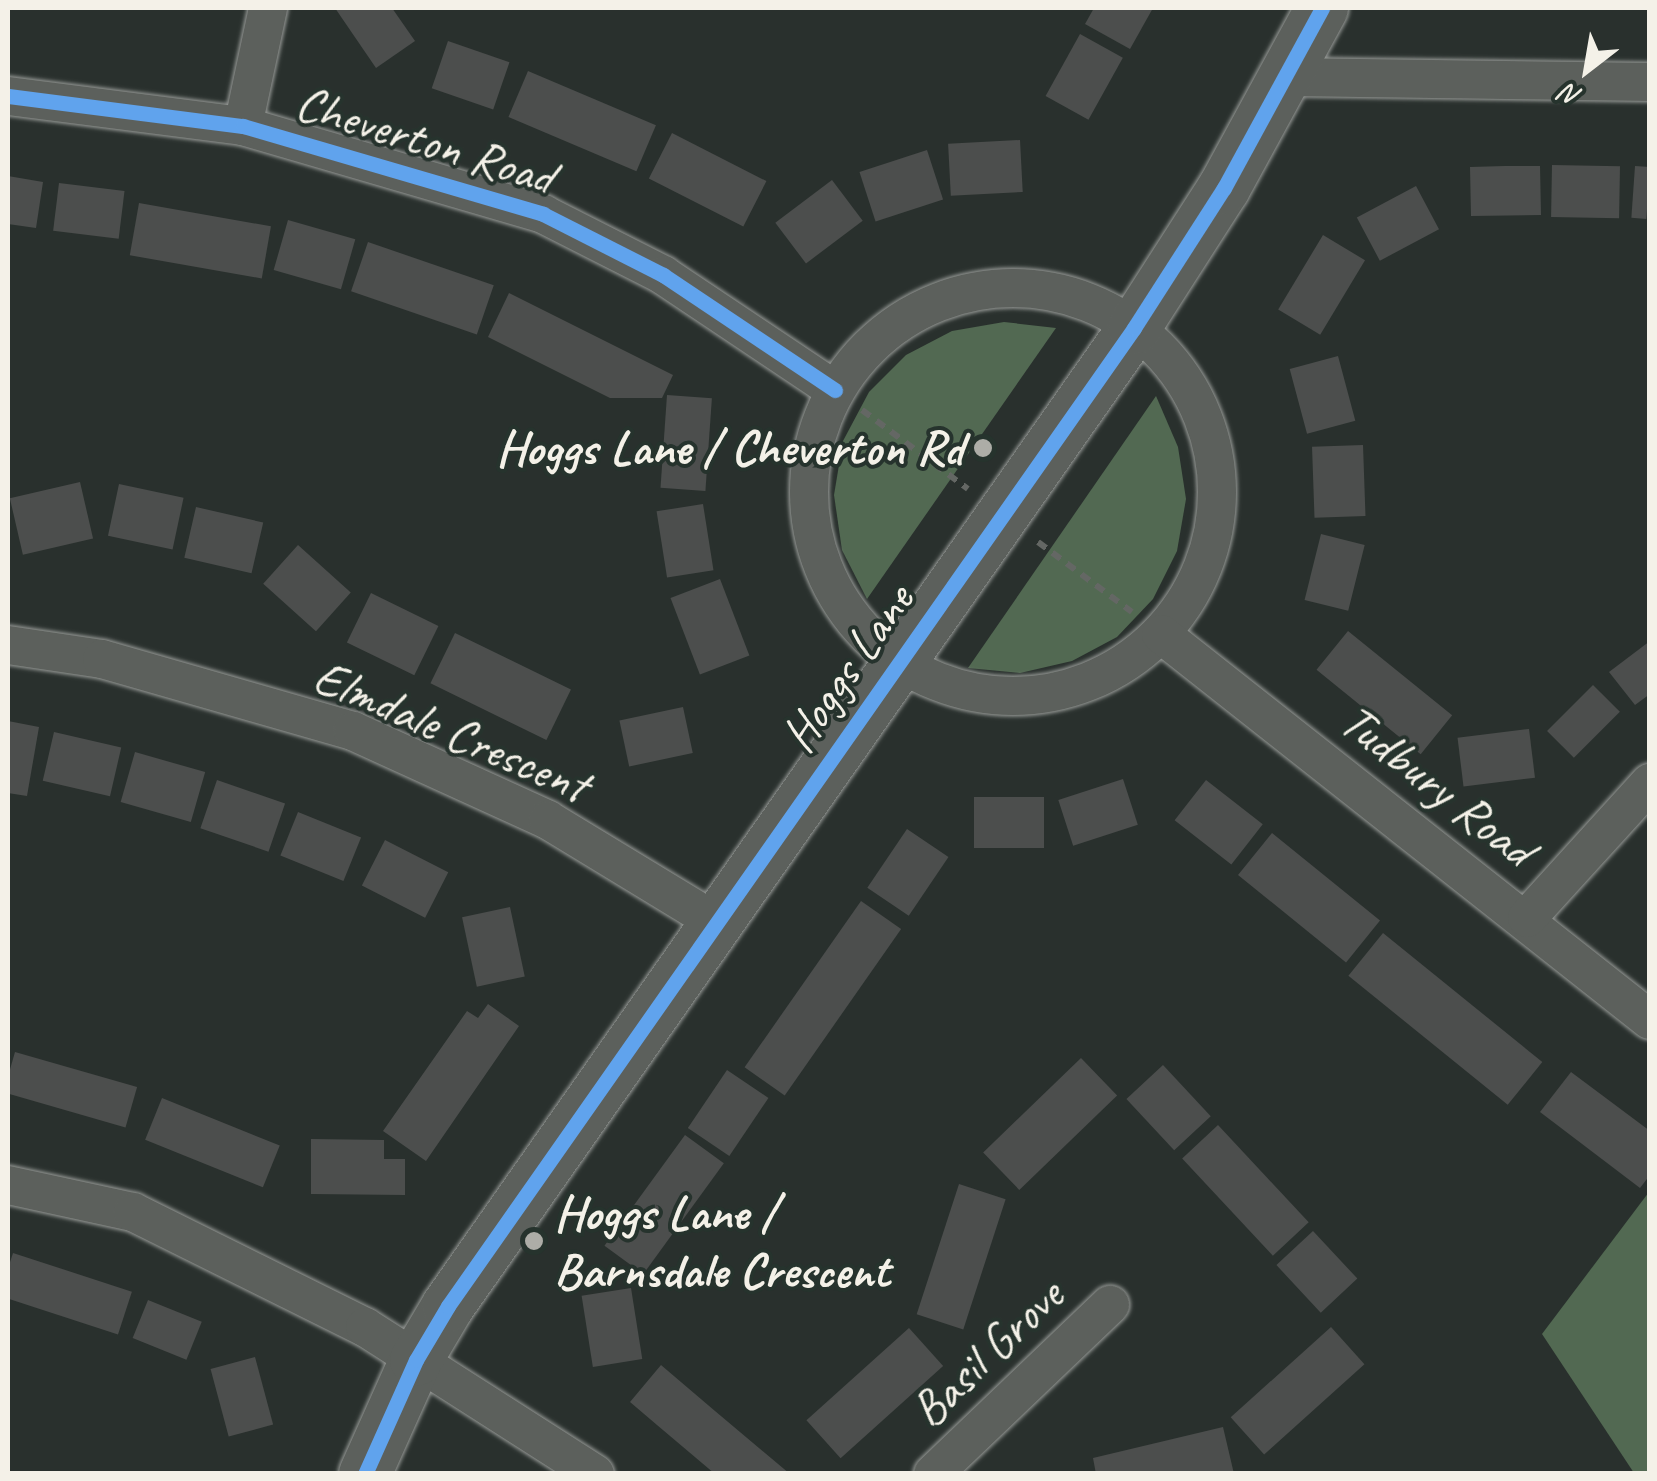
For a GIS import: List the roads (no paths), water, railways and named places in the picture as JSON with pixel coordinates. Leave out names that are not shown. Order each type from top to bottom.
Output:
[{"type":"street","points":[[244,126],[268,8]]},
{"type":"street","name":"Hoggs Lane","points":[[364,1474],[416,1360],[1134,328],[1288,77],[1322,8]]},
{"type":"street","points":[[1288,77],[1650,82]]},
{"type":"street","name":"Cheverton Road","points":[[8,96],[244,126],[542,214],[663,275],[835,390]]},
{"type":"street","points":[[973,292],[1049,292],[1105,309],[1134,328],[1170,362],[1197,404],[1217,482],[1207,557],[1188,598],[1161,634],[1113,671],[1056,692],[987,695],[923,678],[898,662],[853,620],[827,578],[812,532],[808,488],[814,443],[835,390],[866,350],[906,318],[973,292]]},
{"type":"street","name":"Tudbury Road","points":[[1161,634],[1527,918],[1650,1020]]},
{"type":"street","name":"Elmdale Crescent","points":[[8,645],[102,659],[353,731],[548,820],[721,925]]},
{"type":"street","points":[[1527,918],[1650,783]]},
{"type":"street","points":[[8,1185],[133,1212],[365,1328],[596,1474]]},
{"type":"street","name":"Basil Grove","points":[[933,1474],[1110,1305]]},
{"type":"place","name":"Hoggs Lane / Cheverton Rd","points":[[983,448]]},
{"type":"place","name":"Hoggs Lane / Barnsdale Crescent","points":[[534,1241]]}]
